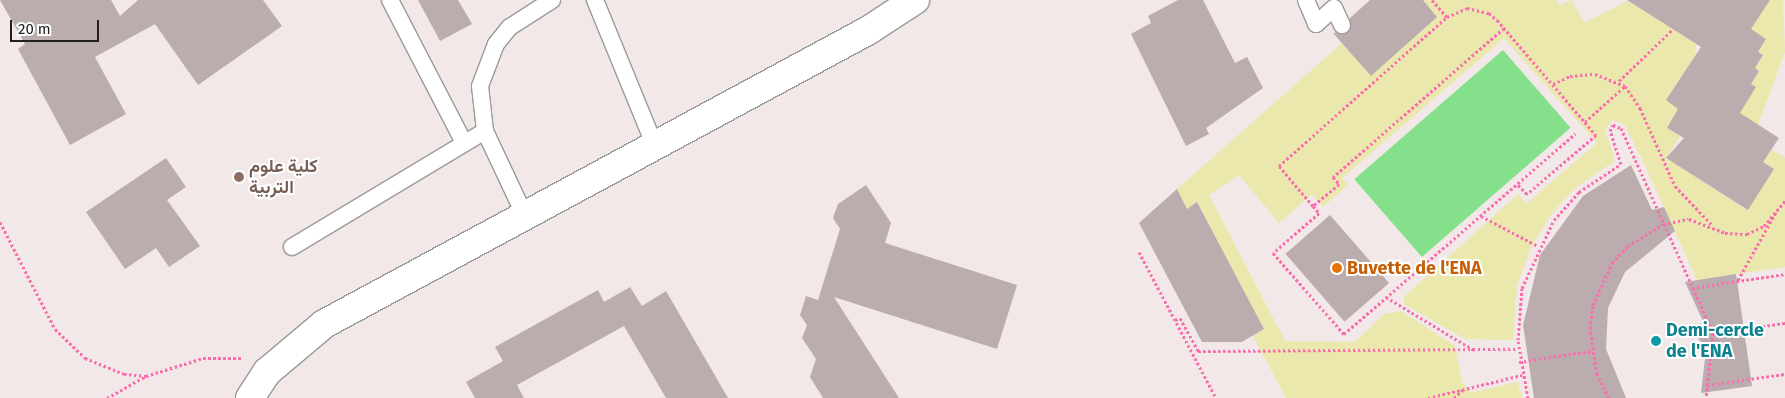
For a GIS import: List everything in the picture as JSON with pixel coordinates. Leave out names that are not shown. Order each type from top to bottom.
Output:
[{"type":"street","points":[[250,398],[267,372],[324,324],[524,214],[869,30],[915,0]]},
{"type":"lane","points":[[390,0],[464,143]]},
{"type":"lane","points":[[524,214],[485,131],[480,86],[496,44],[510,27],[552,0]]},
{"type":"lane","points":[[595,0],[654,144]]},
{"type":"lane","points":[[1306,0],[1316,24],[1334,8],[1342,25]]},
{"type":"lane","points":[[292,247],[485,131]]},
{"type":"path","points":[[1432,0],[1447,17]]},
{"type":"path","points":[[1518,184],[1527,194],[1596,134],[1504,28],[1478,9],[1456,11],[1279,166],[1319,213],[1273,254],[1344,334],[1575,134]]},
{"type":"path","points":[[1313,206],[1339,184],[1333,177],[1504,28]]},
{"type":"path","points":[[1619,81],[1673,29]]},
{"type":"path","points":[[1552,84],[1587,74],[1619,81],[1625,86],[1640,108],[1675,186],[1722,232]]},
{"type":"path","points":[[1585,122],[1625,86]]},
{"type":"path","points":[[1528,398],[1519,362],[1518,349],[1522,288],[1538,246],[1554,220],[1579,192],[1621,164],[1610,131],[1613,125],[1621,128],[1713,333],[1706,398]]},
{"type":"path","points":[[1609,398],[1591,351],[1592,313],[1601,283],[1628,246],[1663,224],[1689,219],[1722,232],[1753,232],[1785,202]]},
{"type":"path","points":[[1738,281],[1770,230],[1776,210]]},
{"type":"path","points":[[1481,216],[1538,246]]},
{"type":"path","points":[[0,222],[44,311],[68,345],[104,368],[146,376]]},
{"type":"path","points":[[1139,252],[1216,398]]},
{"type":"path","points":[[1692,288],[1785,274]]},
{"type":"path","points":[[1386,298],[1474,350]]},
{"type":"path","points":[[1175,320],[1180,318],[1198,351],[1518,349]]},
{"type":"path","points":[[1713,333],[1785,323]]},
{"type":"path","points":[[1519,362],[1591,351]]},
{"type":"path","points":[[107,398],[146,376],[220,356],[236,357],[267,372]]},
{"type":"path","points":[[1428,398],[1522,374]]},
{"type":"path","points":[[1707,385],[1785,374]]},
{"type":"path","points":[[1454,398],[1464,389]]},
{"type":"shaded area","points":[[1423,0],[1556,0],[1559,5],[1572,0],[1584,23],[1628,1],[1696,44],[1694,85],[1681,77],[1666,100],[1678,109],[1667,128],[1680,136],[1666,158],[1747,210],[1774,169],[1763,162],[1771,150],[1785,157],[1785,267],[1697,280],[1624,124],[1612,120],[1605,130],[1615,161],[1575,188],[1549,217],[1530,250],[1517,286],[1513,340],[1465,339],[1404,304],[1404,297],[1518,194],[1526,204],[1597,143],[1504,38],[1342,178],[1348,185],[1323,207],[1312,194],[1279,223],[1239,175],[1209,195],[1285,341],[1355,342],[1384,314],[1401,311],[1455,346],[1462,382],[1471,393],[1518,382],[1522,398],[1286,398],[1253,336],[1264,329],[1197,202],[1187,209],[1177,189],[1342,43],[1371,76],[1437,17]]},
{"type":"shaded area","points":[[1763,0],[1783,0],[1785,52],[1758,125],[1736,111],[1756,88],[1751,84],[1759,71],[1755,68],[1763,55],[1758,52],[1766,39],[1751,29],[1768,3]]},
{"type":"green space","points":[[1503,50],[1571,128],[1422,257],[1354,179]]},
{"type":"building","points":[[0,0],[111,0],[120,16],[138,0],[263,0],[282,26],[198,85],[155,24],[95,57],[126,114],[70,145],[18,49],[25,44]]},
{"type":"building","points":[[418,0],[458,0],[472,24],[440,41]]},
{"type":"building","points":[[1178,0],[1203,0],[1235,63],[1247,57],[1263,88],[1206,128],[1209,134],[1186,146],[1131,34],[1151,23],[1148,16]]},
{"type":"building","points":[[1370,0],[1423,0],[1437,17],[1371,76],[1333,33],[1350,31],[1350,18]]},
{"type":"building","points":[[1627,0],[1770,0],[1751,29],[1766,39],[1758,52],[1763,55],[1755,68],[1759,71],[1751,84],[1756,87],[1740,113],[1779,138],[1763,162],[1774,169],[1748,210],[1666,158],[1684,138],[1667,128],[1678,109],[1666,100],[1701,47]]},
{"type":"building","points":[[166,158],[186,187],[167,200],[200,246],[169,267],[156,248],[125,269],[86,212]]},
{"type":"building","points":[[1631,165],[1652,210],[1664,207],[1675,231],[1625,272],[1608,308],[1606,349],[1626,398],[1534,398],[1523,325],[1540,255],[1583,196]]},
{"type":"building","points":[[866,185],[891,223],[885,243],[1017,285],[997,349],[834,297],[899,398],[823,398],[810,377],[816,359],[802,338],[807,325],[800,315],[806,296],[818,300],[840,229],[833,218],[838,204]]},
{"type":"building","points":[[1177,189],[1187,209],[1197,202],[1264,329],[1242,342],[1202,342],[1139,223]]},
{"type":"building","points":[[1330,215],[1389,283],[1345,322],[1285,254]]},
{"type":"building","points":[[1736,274],[1752,386],[1701,393],[1706,350],[1694,332],[1703,321],[1685,282]]},
{"type":"building","points":[[630,287],[642,306],[666,291],[728,398],[666,398],[624,326],[517,385],[524,398],[475,398],[466,382],[503,361],[495,347],[598,290],[604,302]]},
{"type":"place","name":"كلية علوم التربية","points":[[239,177]]},
{"type":"place","name":"Buvette de l'ENA","points":[[1337,268]]},
{"type":"place","name":"Demi-cercle de l'ENA","points":[[1656,341]]}]
